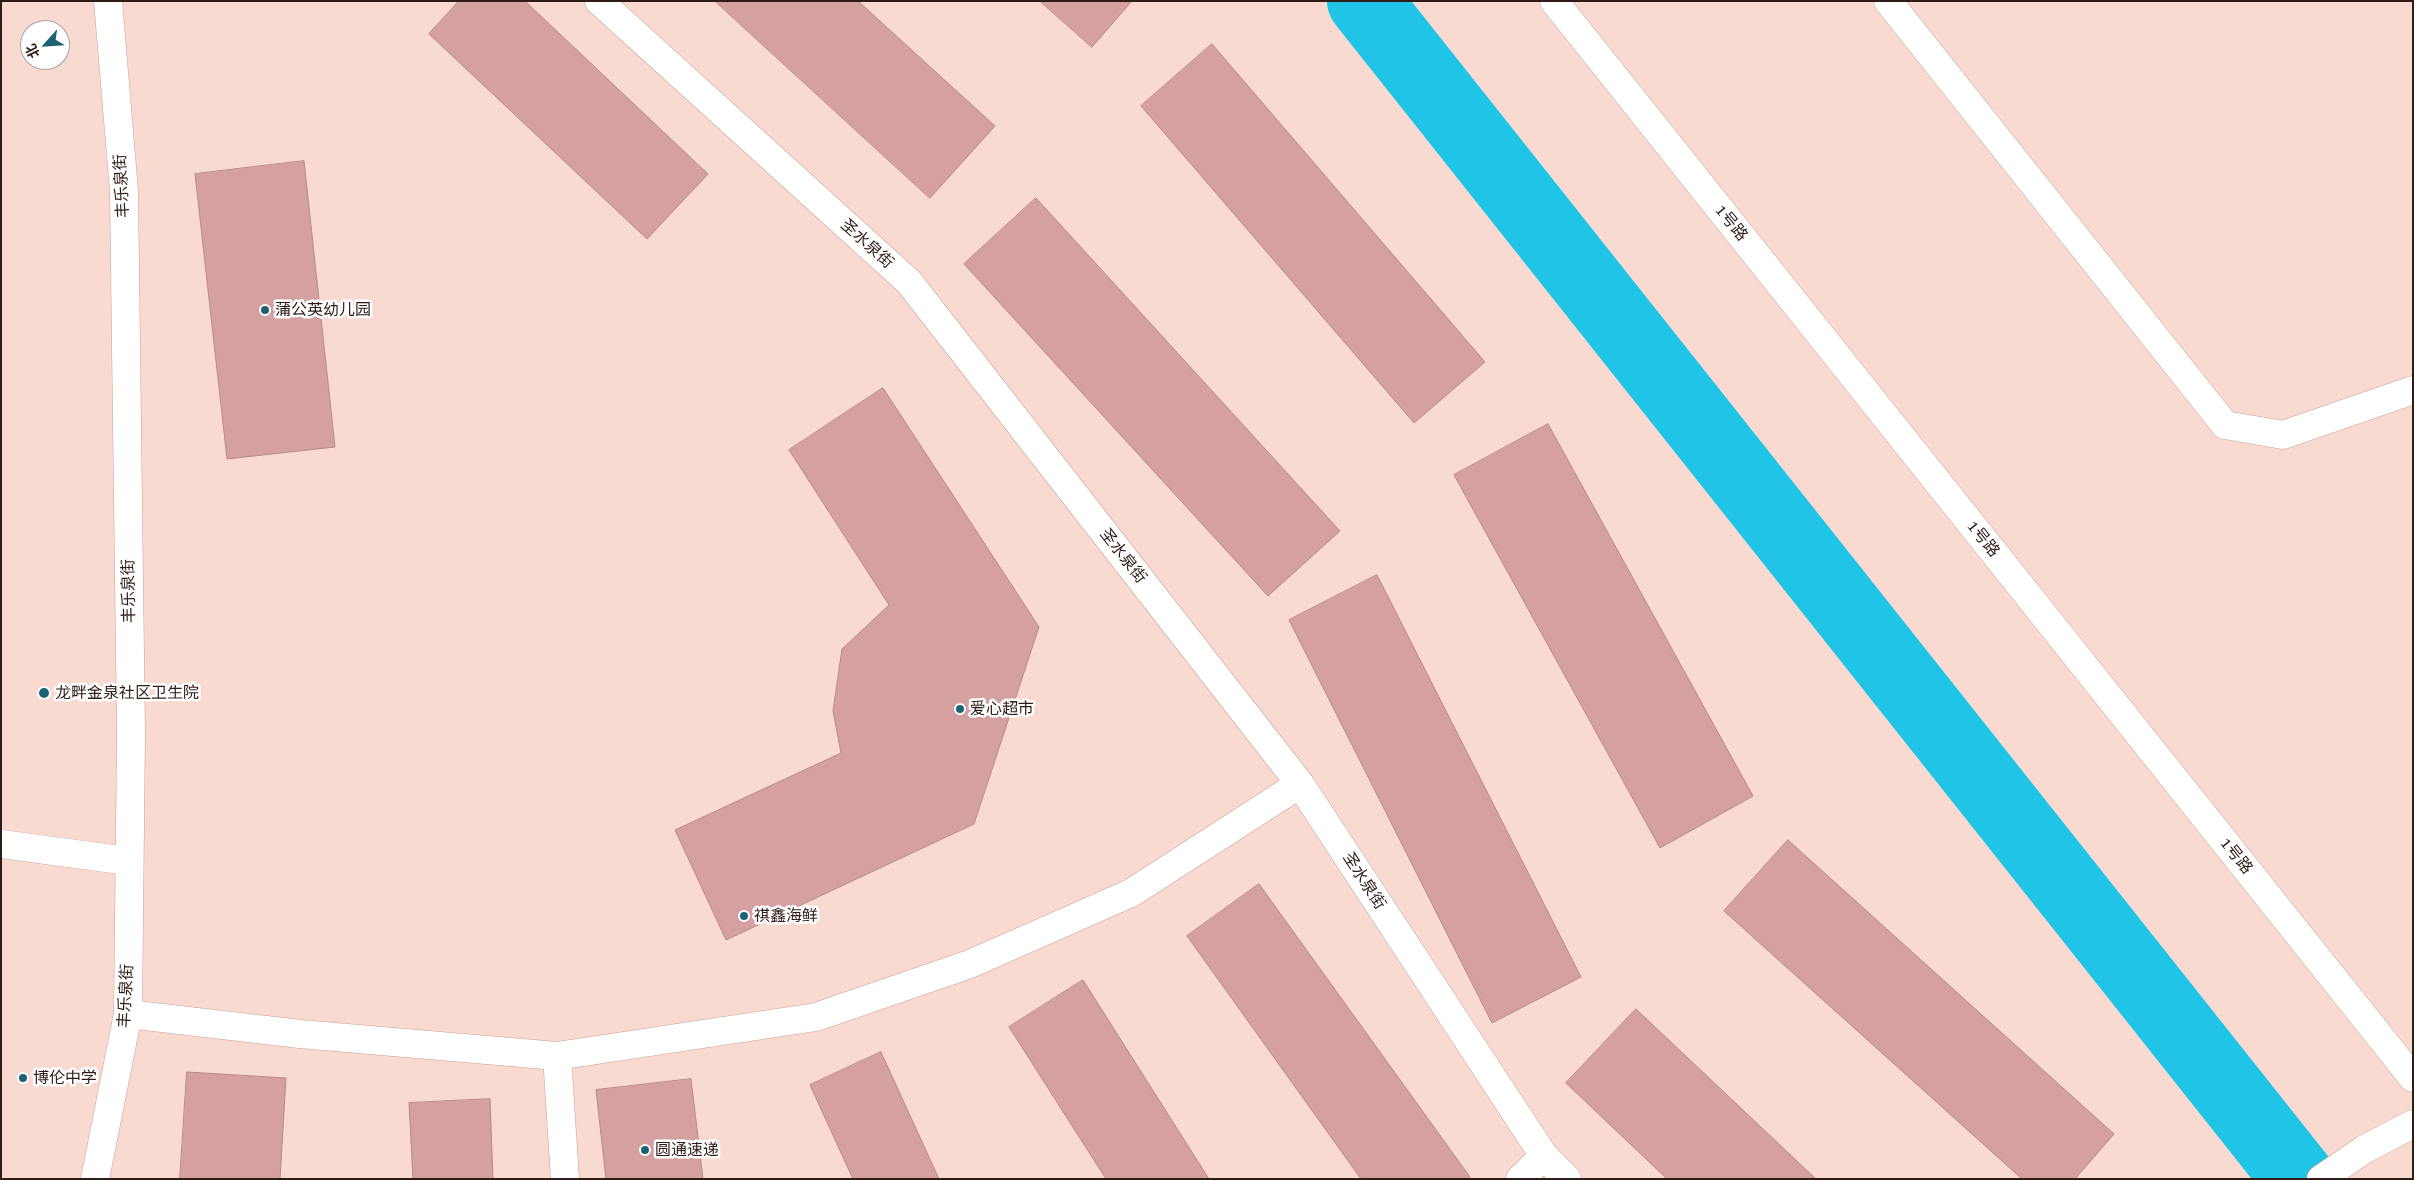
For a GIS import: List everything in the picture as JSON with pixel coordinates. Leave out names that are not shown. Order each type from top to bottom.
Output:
[{"type":"street","name":"丰乐泉街","points":[[95,1179],[128,1014],[128,861],[131,733],[124,191],[108,1]]},
{"type":"street","name":"圣水泉街","points":[[599,1],[909,282],[1300,784],[1544,1156],[1567,1179]]},
{"type":"street","name":"1号路","points":[[1554,1],[2413,1078]]},
{"type":"street","points":[[1888,1],[2224,426],[2283,435],[2413,390]]},
{"type":"street","points":[[128,1014],[300,1034],[558,1056],[816,1017],[970,964],[1131,892],[1300,784]]},
{"type":"street","points":[[1,844],[128,861]]},
{"type":"street","points":[[558,1056],[565,1179]]},
{"type":"street","points":[[2321,1179],[2364,1149],[2413,1124]]},
{"type":"street","points":[[1520,1179],[1544,1156]]},
{"type":"building","points":[[459,1],[525,1],[708,174],[647,239],[429,34]]},
{"type":"building","points":[[715,1],[858,1],[995,126],[930,198]]},
{"type":"building","points":[[1040,1],[1132,1],[1092,47]]},
{"type":"building","points":[[1212,44],[1485,362],[1414,423],[1141,106]]},
{"type":"building","name":"蒲公英幼儿园","points":[[304,161],[335,447],[227,459],[195,174]]},
{"type":"building","points":[[1036,198],[1340,531],[1268,596],[964,264]]},
{"type":"building","points":[[883,388],[1039,627],[974,824],[726,940],[675,830],[841,753],[833,711],[842,649],[889,605],[789,450]]},
{"type":"building","points":[[1548,424],[1753,796],[1660,848],[1454,475]]},
{"type":"building","points":[[1377,575],[1581,977],[1492,1023],[1289,620]]},
{"type":"building","points":[[1788,840],[2114,1134],[2075,1179],[2022,1179],[1724,911]]},
{"type":"building","points":[[1259,884],[1470,1177],[1467,1179],[1361,1179],[1187,936]]},
{"type":"building","points":[[1083,980],[1209,1179],[1106,1179],[1009,1027]]},
{"type":"building","points":[[1636,1009],[1816,1179],[1667,1179],[1566,1083]]},
{"type":"building","points":[[881,1052],[939,1179],[853,1179],[810,1085]]},
{"type":"building","points":[[187,1072],[286,1078],[280,1179],[180,1179]]},
{"type":"building","points":[[691,1079],[703,1179],[606,1179],[596,1090]]},
{"type":"building","points":[[490,1099],[493,1179],[413,1179],[409,1103]]},
{"type":"waterway","points":[[1364,1],[2299,1179]]},
{"type":"place","name":"蒲公英幼儿园","points":[[265,310]]},
{"type":"place","name":"龙畔金泉社区卫生院","points":[[44,693]]},
{"type":"place","name":"爱心超市","points":[[960,709]]},
{"type":"place","name":"祺鑫海鲜","points":[[744,916]]},
{"type":"place","name":"博伦中学","points":[[23,1078]]},
{"type":"place","name":"圆通速递","points":[[645,1150]]}]
